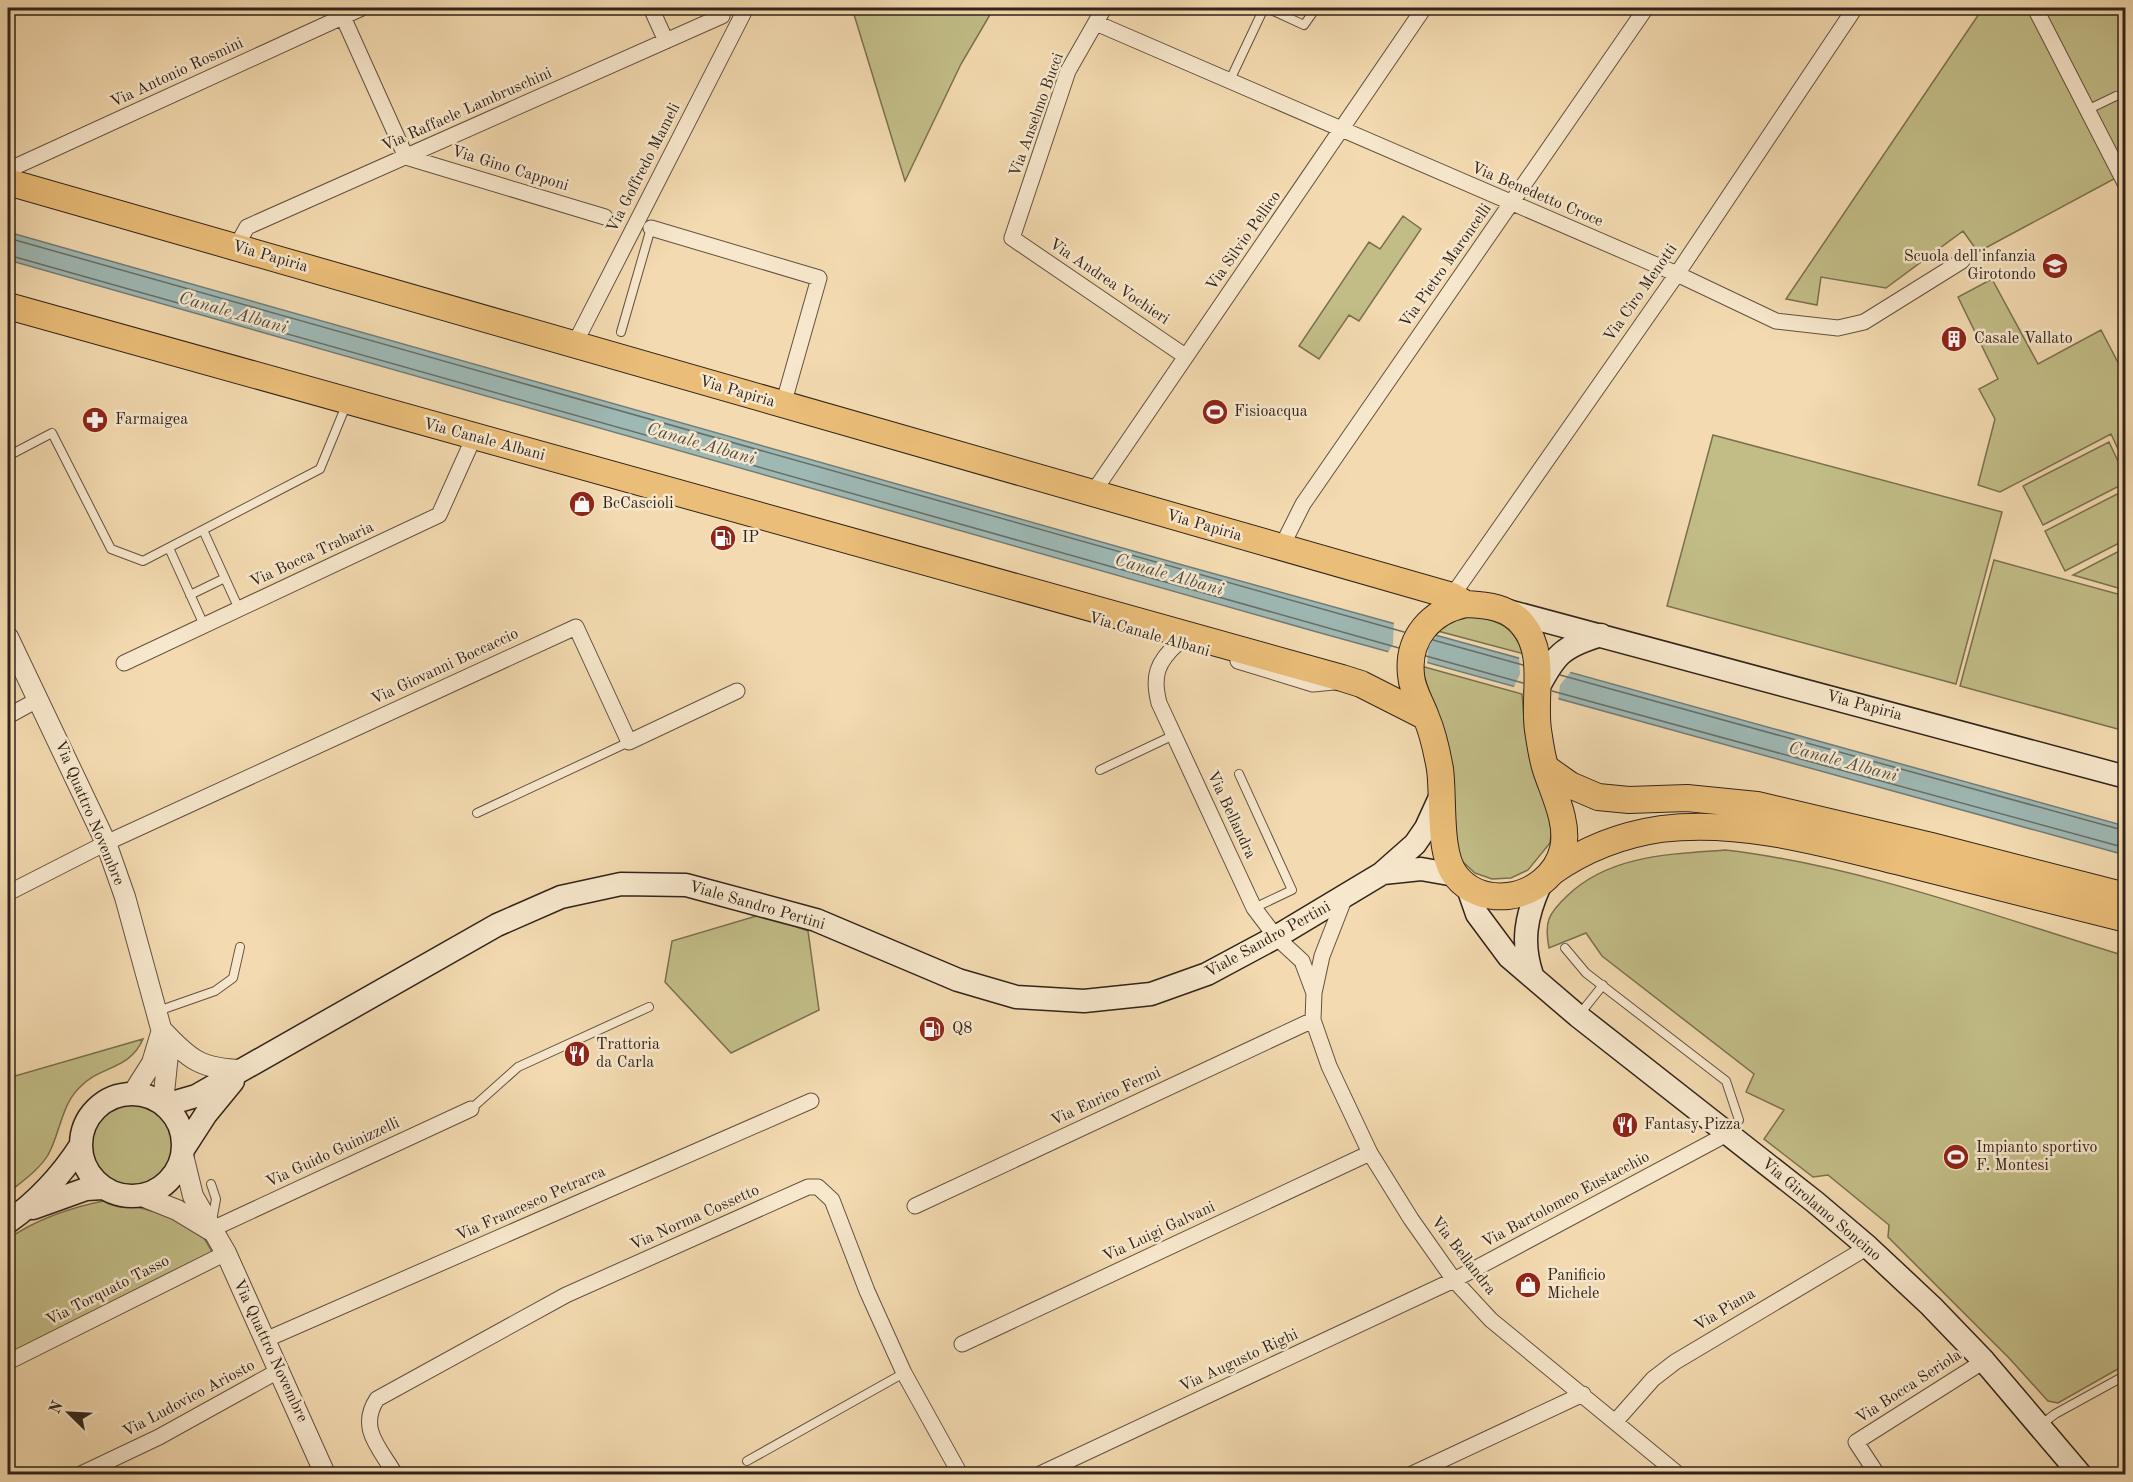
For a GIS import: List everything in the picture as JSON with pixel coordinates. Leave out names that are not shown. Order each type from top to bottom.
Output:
[{"type":"main road","name":"Via Papiria","points":[[8,182],[1459,600],[1603,635],[2126,777]]},
{"type":"main road","name":"Via Canale Albani","points":[[8,306],[474,437],[961,569],[1342,678],[1361,684],[1426,717]]},
{"type":"main road","points":[[1459,600],[1433,617],[1421,631],[1412,654],[1413,684],[1426,717],[1438,759],[1445,843],[1449,862],[1461,881],[1484,895],[1506,896],[1522,893],[1579,855],[1617,838],[1661,829],[1720,829],[1803,838],[2126,919]]},
{"type":"main road","points":[[1508,611],[1522,623],[1535,648],[1538,728],[1546,768],[1558,803],[1564,831],[1563,849],[1530,907],[1524,937],[1532,975]]},
{"type":"main road","points":[[1536,692],[1551,663],[1572,644],[1603,635]]},
{"type":"main road","points":[[1546,768],[1570,785],[1598,797],[1629,800],[1706,799],[1757,805],[1921,843],[2126,896]]},
{"type":"main road","name":"Viale Sandro Pertini","points":[[164,1104],[196,1096],[497,925],[561,897],[621,884],[686,885],[816,920],[958,980],[1016,997],[1084,1001],[1151,994],[1207,974],[1345,897],[1381,873],[1415,844],[1426,828],[1442,793]]},
{"type":"main road","name":"Viale Sandro Pertini","points":[[1381,873],[1421,869],[1461,881]]},
{"type":"main road","name":"Via Girolamo Soncino","points":[[1461,881],[1477,914],[1509,957],[1578,1016],[1815,1202],[1868,1247],[1931,1306],[1984,1361],[2041,1425],[2080,1474]]},
{"type":"main road","name":"Viale Sandro Pertini","points":[[142,1196],[156,1191],[169,1182],[178,1170],[184,1151],[206,1114],[242,1070]]},
{"type":"main road","points":[[15,1216],[61,1176],[81,1145],[85,1126],[96,1109],[107,1100],[133,1094],[149,1096],[164,1104],[176,1117],[182,1132],[184,1151]]},
{"type":"main road","points":[[81,1145],[87,1169],[104,1188],[122,1196],[142,1196]]},
{"type":"main road","points":[[15,1216],[86,1189],[104,1188]]},
{"type":"street","name":"Via Antonio Rosmini","points":[[8,170],[340,12],[362,8]]},
{"type":"street","points":[[651,8],[666,41]]},
{"type":"street","name":"Via Goffredo Mameli","points":[[574,345],[746,8]]},
{"type":"street","name":"Via Anselmo Bucci","points":[[1012,238],[1068,71],[1104,8]]},
{"type":"street","name":"Via Silvio Pellico","points":[[1092,494],[1424,8]]},
{"type":"street","name":"Via Pietro Maroncelli","points":[[1281,548],[1303,504],[1646,8]]},
{"type":"street","name":"Via Ciro Menotti","points":[[1459,600],[1855,8]]},
{"type":"street","points":[[2035,8],[2126,185]]},
{"type":"street","points":[[340,12],[406,157]]},
{"type":"street","name":"Via Raffaele Lambruschini","points":[[236,247],[247,227],[722,16]]},
{"type":"street","name":"Via Benedetto Croce","points":[[1096,23],[1510,204],[1677,274],[1776,321],[1838,328],[1864,322],[1962,261]]},
{"type":"street","name":"Via Gino Capponi","points":[[406,157],[605,217]]},
{"type":"street","points":[[651,228],[819,278],[783,405]]},
{"type":"street","name":"Via Andrea Vochieri","points":[[1012,238],[1185,356]]},
{"type":"street","name":"Via Bocca Trabaria","points":[[124,663],[439,515],[474,437]]},
{"type":"street","name":"Via Canale Albani","points":[[961,569],[985,587],[1313,684],[1330,684],[1342,678]]},
{"type":"street","name":"Via Giovanni Boccaccio","points":[[106,843],[576,627],[629,741]]},
{"type":"street","name":"Via Quattro Novembre","points":[[8,638],[106,843],[125,897],[168,1054],[164,1104]]},
{"type":"street","name":"Via Bellandra","points":[[1178,643],[1164,659],[1154,682],[1159,703],[1254,908],[1276,937],[1302,961],[1314,993]]},
{"type":"street","points":[[629,741],[737,691]]},
{"type":"street","points":[[8,716],[39,699]]},
{"type":"street","points":[[8,893],[106,843]]},
{"type":"street","name":"Via Bellandra","points":[[1345,897],[1322,956],[1314,993],[1313,1020],[1329,1066],[1370,1153],[1411,1219],[1454,1280],[1491,1320],[1678,1474]]},
{"type":"street","name":"Via Enrico Fermi","points":[[915,1206],[1313,1020]]},
{"type":"street","points":[[160,1021],[193,1059],[214,1069],[242,1070]]},
{"type":"street","points":[[133,1094],[152,1063],[160,1021]]},
{"type":"street","name":"Via Francesco Petrarca","points":[[265,1340],[811,1101]]},
{"type":"street","name":"Via Guido Guinizzelli","points":[[210,1230],[471,1109]]},
{"type":"street","name":"Via Bartolomeo Eustacchio","points":[[1454,1280],[1727,1134]]},
{"type":"street","name":"Via Quattro Novembre","points":[[184,1151],[193,1196],[210,1230],[226,1253],[325,1474]]},
{"type":"street","name":"Via Luigi Galvani","points":[[962,1344],[1370,1153]]},
{"type":"street","name":"Via Norma Cossetto","points":[[395,1474],[369,1428],[368,1413],[377,1399],[566,1296],[808,1187],[818,1187],[832,1200],[864,1282],[904,1373],[960,1474]]},
{"type":"street","points":[[142,1196],[177,1210],[210,1230]]},
{"type":"street","name":"Via Piana","points":[[1615,1422],[1653,1379],[1675,1362],[1868,1247]]},
{"type":"street","name":"Via Torquato Tasso","points":[[8,1362],[226,1253]]},
{"type":"street","name":"Via Augusto Righi","points":[[1040,1474],[1454,1280]]},
{"type":"street","name":"Via Bocca Seriola","points":[[1877,1474],[1856,1442],[1984,1361]]},
{"type":"street","name":"Via Ludovico Ariosto","points":[[81,1474],[159,1437],[280,1370]]},
{"type":"street","points":[[1412,1474],[1583,1394]]},
{"type":"lane","points":[[1230,80],[1265,8],[1304,25],[1316,8]]},
{"type":"lane","points":[[2087,110],[2116,96]]},
{"type":"lane","points":[[621,332],[651,228]]},
{"type":"lane","points":[[8,456],[52,433],[111,549],[143,561],[320,469],[348,402]]},
{"type":"lane","points":[[203,530],[239,609]]},
{"type":"lane","points":[[169,548],[204,625]]},
{"type":"lane","points":[[190,595],[225,578]]},
{"type":"lane","points":[[1100,770],[1174,735]]},
{"type":"lane","points":[[477,813],[629,741]]},
{"type":"lane","points":[[1239,774],[1292,890],[1254,908]]},
{"type":"lane","points":[[160,1021],[215,991],[233,978],[240,947]]},
{"type":"lane","points":[[1565,948],[1586,972],[1726,1081],[1739,1120],[1727,1134]]},
{"type":"lane","points":[[1578,1016],[1602,985]]},
{"type":"lane","points":[[471,1109],[518,1067],[649,1007]]},
{"type":"lane","points":[[210,1230],[216,1199],[211,1184]]},
{"type":"lane","points":[[747,1461],[904,1373]]},
{"type":"lane","points":[[2041,1425],[2055,1414],[2126,1375]]},
{"type":"shaded area","points":[[852,8],[994,8],[961,64],[905,181]]},
{"type":"shaded area","points":[[1983,8],[2125,8],[2125,173],[1978,252],[1963,231],[1886,288],[1821,277],[1817,305],[1786,299]]},
{"type":"shaded area","points":[[1403,216],[1421,229],[1359,321],[1349,315],[1319,359],[1299,346],[1369,242],[1380,249]]},
{"type":"shaded area","points":[[1992,279],[2038,364],[2101,330],[2125,376],[2125,464],[2111,434],[2000,492],[1978,485],[1995,419],[1979,389],[1998,379],[1958,297]]},
{"type":"shaded area","points":[[1713,435],[2002,512],[1956,684],[1667,606]]},
{"type":"shaded area","points":[[2109,442],[2125,476],[2125,483],[2043,525],[2023,486]]},
{"type":"shaded area","points":[[2125,490],[2125,540],[2065,571],[2045,531]]},
{"type":"shaded area","points":[[2125,548],[2125,590],[2073,575]]},
{"type":"shaded area","points":[[1994,560],[2125,596],[2125,731],[1960,686]]},
{"type":"shaded area","points":[[1474,615],[1499,623],[1511,631],[1524,654],[1434,630],[1439,625]]},
{"type":"shaded area","points":[[1421,666],[1522,694],[1525,732],[1536,777],[1552,825],[1550,843],[1528,870],[1511,878],[1492,879],[1475,873],[1462,861],[1452,837],[1434,707]]},
{"type":"shaded area","name":"Impianto sportivo F. Montesi","points":[[1725,850],[1826,867],[1876,880],[2125,956],[2125,1365],[2058,1403],[2048,1401],[2009,1358],[1888,1237],[1889,1225],[1828,1175],[1813,1177],[1764,1139],[1784,1110],[1746,1092],[1754,1074],[1602,956],[1586,933],[1549,948],[1547,925],[1549,919],[1555,908],[1584,882],[1621,864],[1642,859]]},
{"type":"shaded area","points":[[763,914],[808,931],[819,1010],[731,1053],[665,982],[672,941]]},
{"type":"shaded area","points":[[143,1039],[130,1057],[96,1075],[79,1088],[68,1103],[48,1155],[35,1171],[8,1193],[8,1078]]},
{"type":"shaded area","points":[[132,1104],[148,1107],[162,1116],[171,1130],[174,1146],[171,1162],[162,1176],[148,1185],[132,1188],[116,1185],[102,1176],[93,1162],[90,1146],[93,1130],[102,1116],[116,1107]]},
{"type":"shaded area","points":[[108,1200],[181,1222],[202,1236],[212,1252],[8,1355],[8,1239],[56,1214]]},
{"type":"water","name":"Canale Albani","points":[[8,232],[1179,564],[2125,826],[2125,855],[1317,632],[8,260]]},
{"type":"pier","points":[[1394,620],[1438,632],[1428,648],[1427,666],[1387,654],[1393,644]]},
{"type":"pier","points":[[1519,655],[1573,669],[1560,685],[1558,702],[1513,689],[1520,674]]},
{"type":"place","name":"Scuola dell'infanzia Girotondo","points":[[2055,266]]},
{"type":"place","name":"Casale Vallato","points":[[1954,339]]},
{"type":"place","name":"Fisioacqua","points":[[1215,412]]},
{"type":"place","name":"Farmaigea","points":[[95,420]]},
{"type":"place","name":"BcCascioli","points":[[582,504]]},
{"type":"place","name":"IP","points":[[723,538]]},
{"type":"place","name":"Q8","points":[[932,1029]]},
{"type":"place","name":"Trattoria da Carla","points":[[577,1054]]},
{"type":"place","name":"Fantasy Pizza","points":[[1625,1125]]},
{"type":"place","name":"Impianto sportivo F. Montesi","points":[[1956,1157]]},
{"type":"place","name":"Panificio Michele","points":[[1528,1285]]}]
